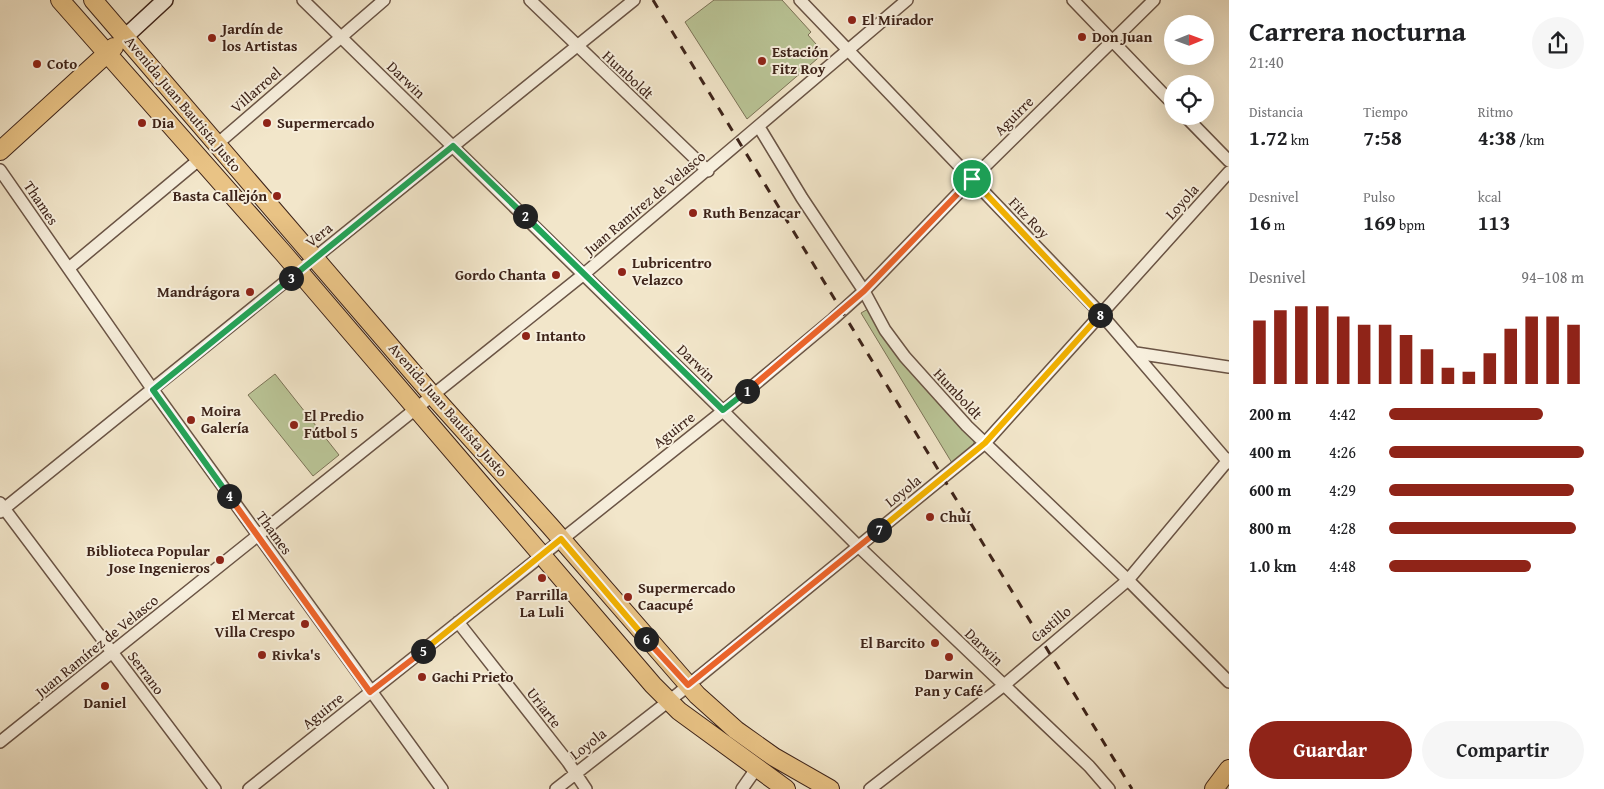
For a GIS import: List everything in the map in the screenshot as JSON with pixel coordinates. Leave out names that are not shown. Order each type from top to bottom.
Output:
[{"type":"main road","name":"Avenida Juan Bautista Justo","points":[[60,0],[201,158],[668,700],[780,786]]},
{"type":"main road","name":"Avenida Juan Bautista Justo","points":[[93,0],[216,145],[316,257],[434,397],[688,685],[736,730],[781,762],[830,789]]},
{"type":"main road","points":[[0,151],[165,0]]},
{"type":"main road","points":[[1214,789],[1229,769]]},
{"type":"street","name":"Darwin","points":[[303,0],[723,410],[858,546],[1089,766],[1109,789]]},
{"type":"street","name":"Villarroel","points":[[216,145],[384,0]]},
{"type":"street","name":"Humboldt","points":[[530,0],[708,171]]},
{"type":"street","name":"Vera","points":[[1,508],[153,390],[634,0]]},
{"type":"street","name":"Fitz Roy","points":[[800,0],[1101,314],[1228,461]]},
{"type":"street","name":"Juan Ramírez de Velasco","points":[[0,742],[257,535],[434,397],[708,171],[907,0]]},
{"type":"street","points":[[1073,0],[1164,95]]},
{"type":"street","name":"Aguirre","points":[[249,789],[723,410],[864,291],[972,179],[1154,0]]},
{"type":"street","points":[[1194,125],[1229,161]]},
{"type":"street","name":"Humboldt","points":[[759,127],[802,198],[864,291],[885,330],[905,357],[950,408],[1128,580],[1229,682]]},
{"type":"street","points":[[69,268],[201,158]]},
{"type":"street","name":"Thames","points":[[0,170],[153,390],[442,789]]},
{"type":"street","name":"Loyola","points":[[556,789],[688,685],[985,443],[1229,172]]},
{"type":"street","points":[[1136,353],[1229,367]]},
{"type":"street","name":"Castillo","points":[[870,789],[1003,686],[1128,580],[1228,461]]},
{"type":"street","name":"Serrano","points":[[1,508],[215,789]]},
{"type":"street","name":"Uriarte","points":[[458,622],[576,773],[586,789]]},
{"type":"street","points":[[742,789],[756,769]]},
{"type":"green space","name":"Estación Fitz Roy","points":[[714,0],[782,0],[811,32],[808,35],[824,53],[747,119],[685,22]]},
{"type":"green space","points":[[868,309],[975,440],[973,445],[952,463],[861,313]]},
{"type":"green space","name":"El Predio Fútbol 5","points":[[275,374],[339,455],[313,476],[248,395]]},
{"type":"railway","points":[[653,0],[1132,789]]},
{"type":"place","name":"El Mirador","points":[[852,20]]},
{"type":"place","name":"Don Juan","points":[[1082,37]]},
{"type":"place","name":"Jardín de los Artistas","points":[[212,38]]},
{"type":"place","name":"Estación Fitz Roy","points":[[762,61]]},
{"type":"place","name":"Coto","points":[[37,64]]},
{"type":"place","name":"Dia","points":[[142,123]]},
{"type":"place","name":"Supermercado","points":[[267,123]]},
{"type":"place","name":"Basta Callejón","points":[[277,196]]},
{"type":"place","name":"Ruth Benzacar","points":[[693,213]]},
{"type":"place","name":"Lubricentro Velazco","points":[[622,272]]},
{"type":"place","name":"Gordo Chanta","points":[[556,275]]},
{"type":"place","name":"Mandrágora","points":[[250,292]]},
{"type":"place","name":"Intanto","points":[[526,336]]},
{"type":"place","name":"Moira Galería","points":[[191,420]]},
{"type":"place","name":"El Predio Fútbol 5","points":[[294,425]]},
{"type":"place","name":"Chuí","points":[[930,517]]},
{"type":"place","name":"Biblioteca Popular Jose Ingenieros","points":[[220,560]]},
{"type":"place","name":"Parrilla La Luli","points":[[542,578]]},
{"type":"place","name":"Supermercado Caacupé","points":[[628,597]]},
{"type":"place","name":"El Mercat Villa Crespo","points":[[305,624]]},
{"type":"place","name":"El Barcito","points":[[935,643]]},
{"type":"place","name":"Rivka's","points":[[262,655]]},
{"type":"place","name":"Darwin Pan y Café","points":[[949,657]]},
{"type":"place","name":"Gachi Prieto","points":[[422,677]]},
{"type":"place","name":"Daniel","points":[[105,686]]},
{"type":"route","points":[[453,146],[723,410],[864,291],[972,179],[1101,314],[985,443],[688,685],[638,630],[561,539],[370,692],[153,390],[453,146]]}]
